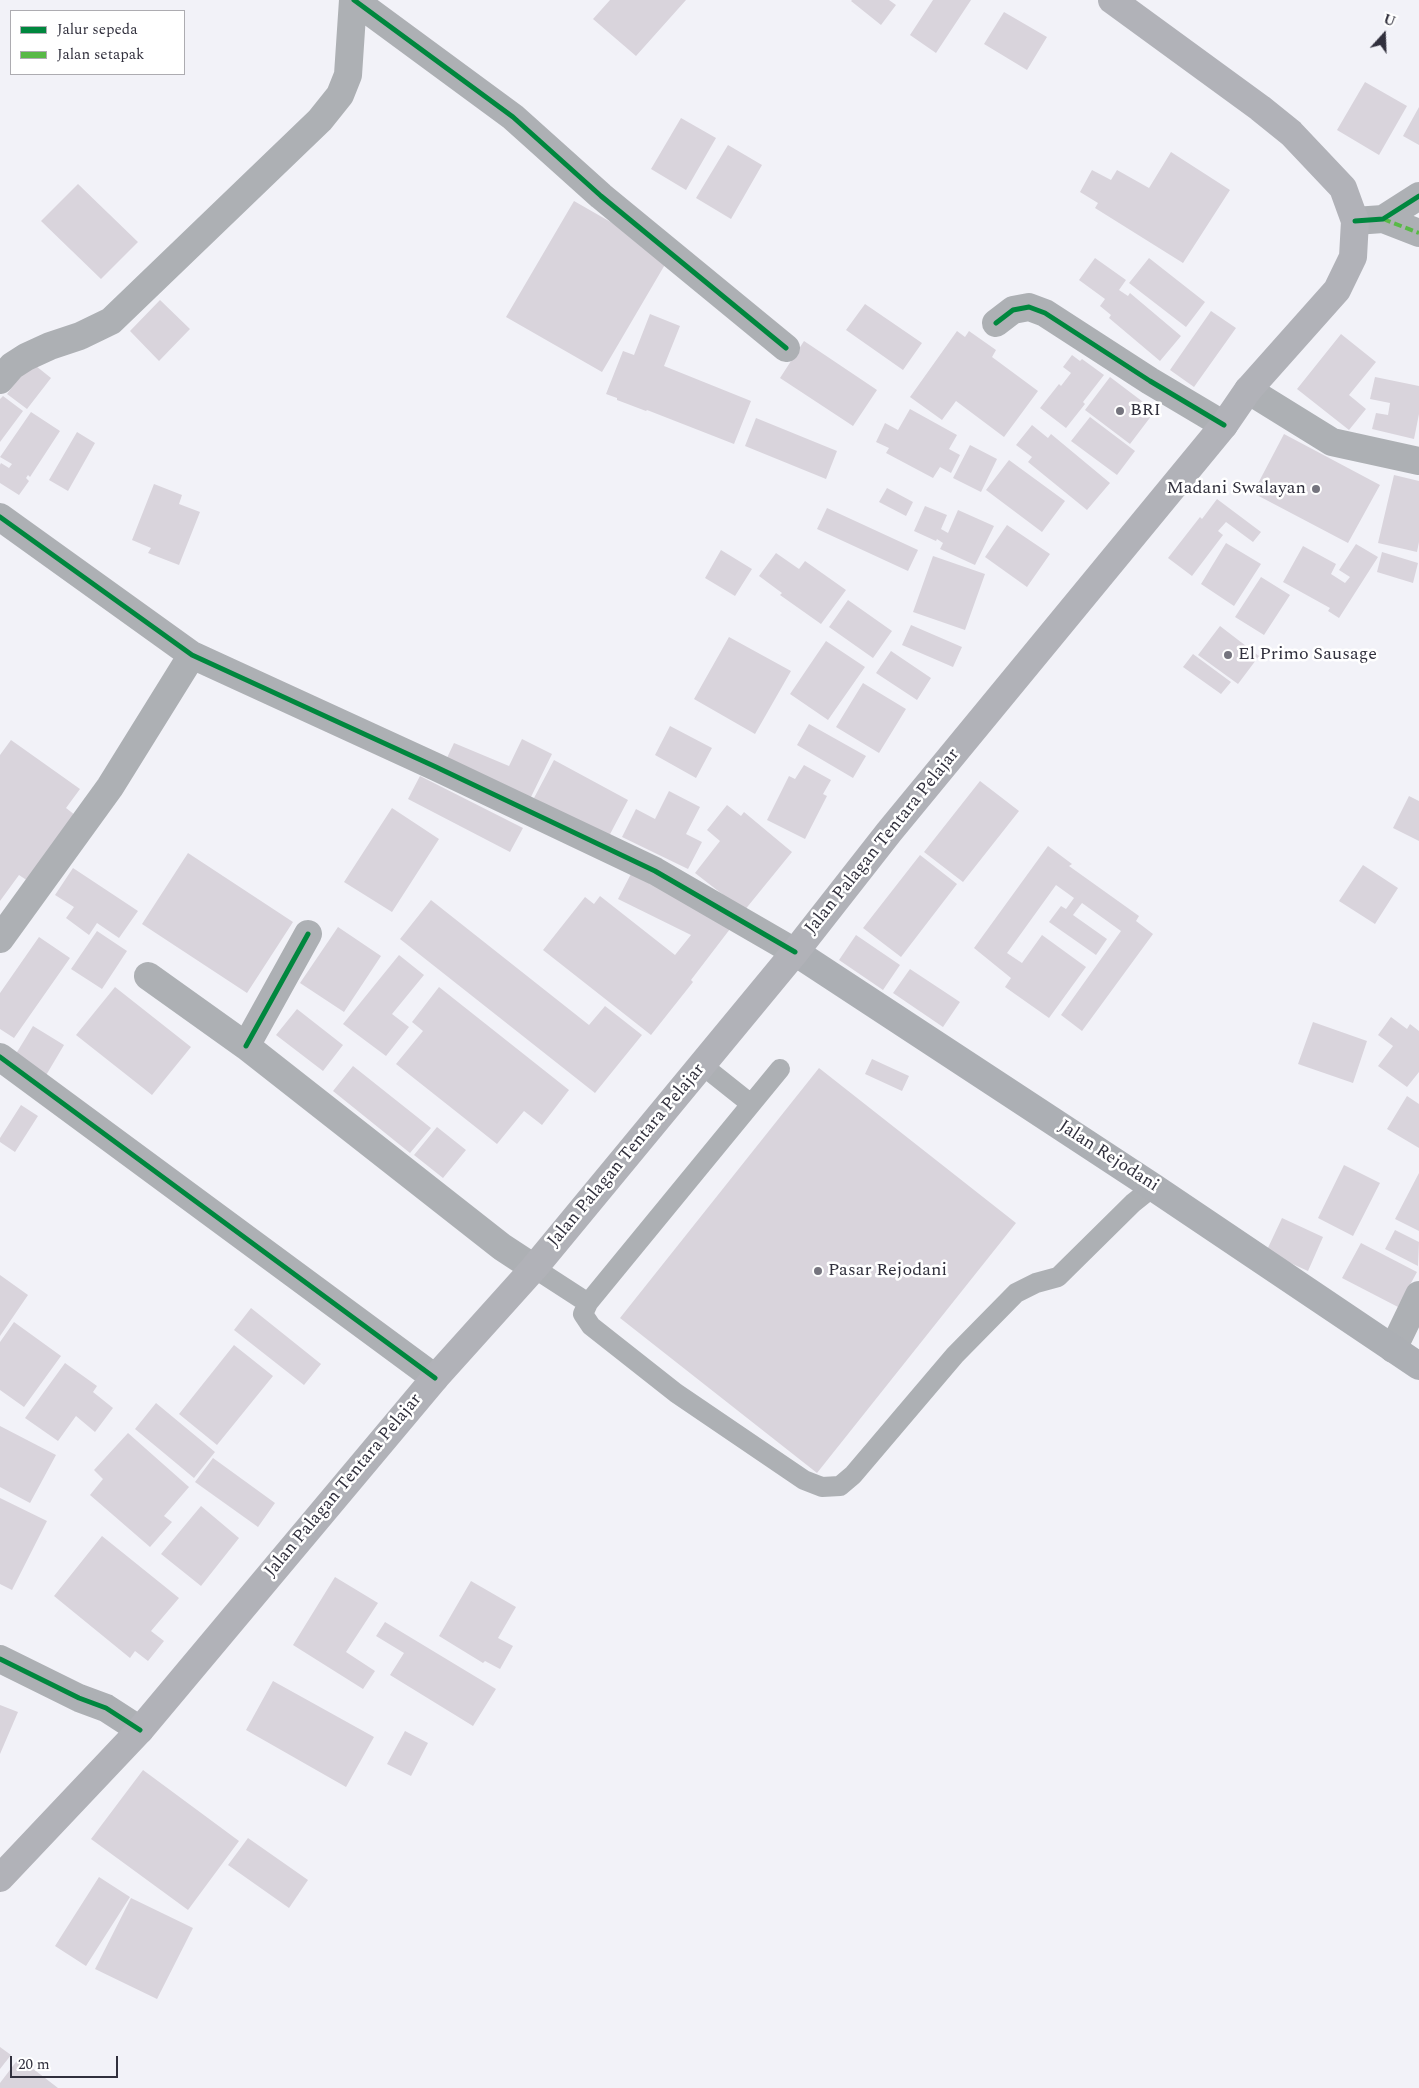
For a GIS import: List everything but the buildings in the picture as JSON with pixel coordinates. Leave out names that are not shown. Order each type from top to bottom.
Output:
[{"type":"main road","name":"Jalan Palagan Tentara Pelajar","points":[[0,1878],[140,1730],[435,1378],[534,1268],[795,952],[888,832],[1224,425],[1248,390],[1337,290],[1354,257],[1355,221],[1343,188],[1292,133],[1112,0]]},
{"type":"main road","name":"Jalan Rejodani","points":[[795,952],[1153,1187],[1419,1366]]},
{"type":"street","points":[[354,0],[513,117],[601,196],[786,348]]},
{"type":"street","points":[[0,380],[12,366],[26,357],[50,346],[80,336],[110,321],[320,120],[340,94],[348,75],[354,0]]},
{"type":"street","points":[[1355,221],[1383,218],[1419,196]]},
{"type":"street","points":[[1383,218],[1419,233]]},
{"type":"street","points":[[996,323],[1013,310],[1029,307],[1045,313],[1150,382],[1224,425]]},
{"type":"street","points":[[1248,390],[1332,442],[1419,461]]},
{"type":"street","points":[[0,517],[192,655],[436,767],[655,871],[795,952]]},
{"type":"street","points":[[0,939],[110,787],[192,655]]},
{"type":"street","points":[[246,1046],[308,934]]},
{"type":"street","points":[[148,976],[246,1046],[502,1247],[534,1268]]},
{"type":"street","points":[[0,1057],[435,1378]]},
{"type":"street","points":[[1393,1349],[1419,1295]]},
{"type":"street","points":[[0,1659],[79,1698],[106,1708],[140,1730]]},
{"type":"lane","points":[[702,1065],[751,1104]]},
{"type":"lane","points":[[780,1069],[588,1303],[583,1314],[591,1326],[676,1393],[804,1480],[822,1487],[840,1486],[853,1475],[955,1355],[1016,1293],[1058,1277],[1133,1203],[1153,1187]]},
{"type":"lane","points":[[534,1268],[588,1303]]},
{"type":"marked path","points":[[1383,219],[1419,233]]},
{"type":"cycle path","points":[[354,0],[513,117],[601,196],[786,348]]},
{"type":"cycle path","points":[[1355,221],[1383,219],[1419,196]]},
{"type":"cycle path","points":[[996,323],[1013,310],[1029,307],[1045,313],[1150,381],[1224,425]]},
{"type":"cycle path","points":[[0,517],[192,655],[436,767],[655,871],[795,952]]},
{"type":"cycle path","points":[[246,1046],[308,934]]},
{"type":"cycle path","points":[[0,1057],[435,1378]]},
{"type":"cycle path","points":[[0,1659],[79,1698],[106,1708],[140,1730]]},
{"type":"place","name":"BRI","points":[[1120,411]]},
{"type":"place","name":"Madani Swalayan","points":[[1316,489]]},
{"type":"place","name":"El Primo Sausage","points":[[1228,655]]},
{"type":"place","name":"Pasar Rejodani","points":[[818,1271]]}]
